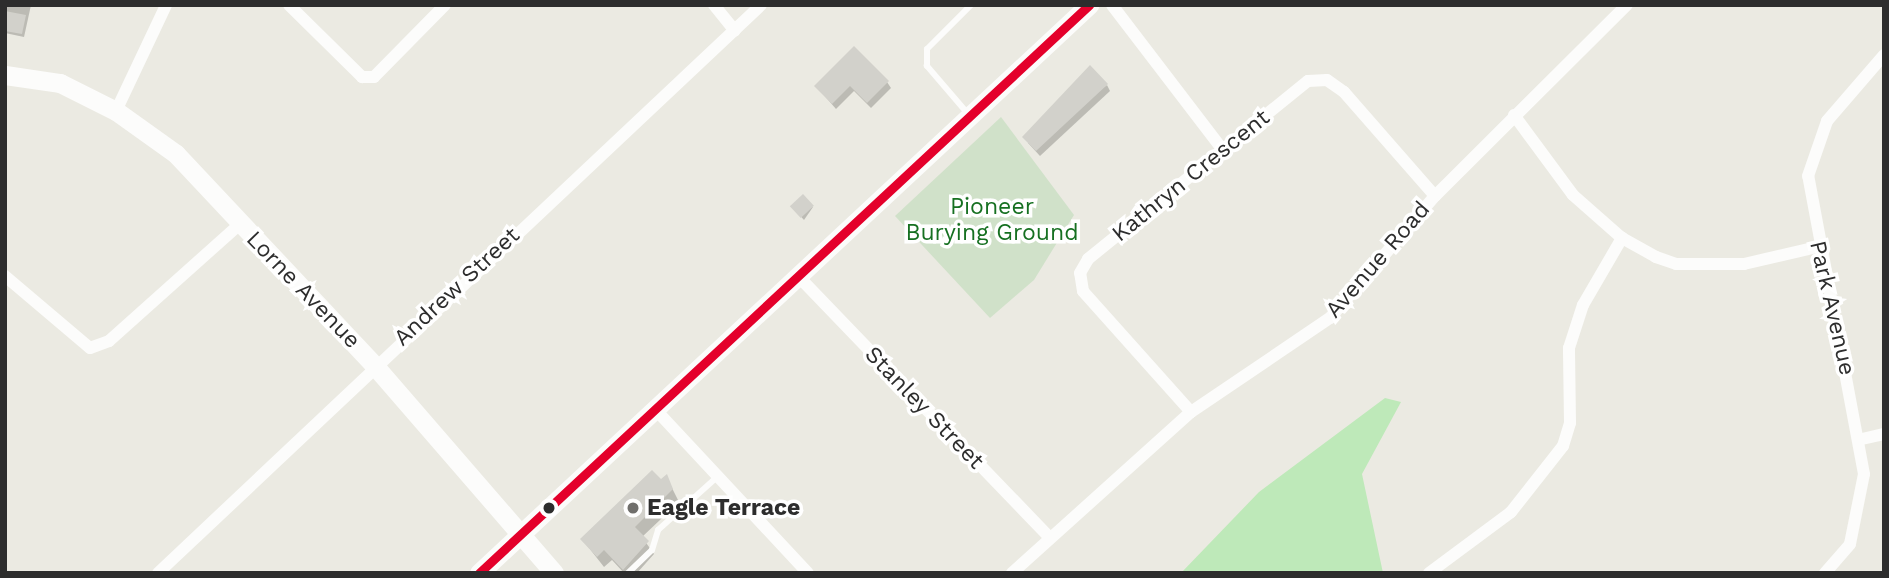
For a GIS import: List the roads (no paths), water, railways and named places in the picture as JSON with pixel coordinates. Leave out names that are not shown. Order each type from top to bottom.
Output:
[{"type":"main road","points":[[479,573],[1089,5]]},
{"type":"main road","name":"Lorne Avenue","points":[[5,75],[60,83],[116,111],[176,154],[374,365],[554,573]]},
{"type":"street","points":[[116,111],[166,5]]},
{"type":"street","points":[[289,5],[362,77],[374,76],[445,5]]},
{"type":"street","points":[[715,5],[736,31]]},
{"type":"street","name":"Andrew Street","points":[[158,573],[374,365],[761,5]]},
{"type":"street","points":[[1112,5],[1223,150]]},
{"type":"street","name":"Avenue Road","points":[[1012,573],[1191,412],[1330,318],[1434,196],[1625,6]]},
{"type":"street","name":"Park Avenue","points":[[1825,573],[1857,527],[1865,491],[1862,439],[1817,247],[1809,198],[1811,155],[1832,114],[1884,55]]},
{"type":"street","name":"Kathryn Crescent","points":[[1191,412],[1083,291],[1080,273],[1088,259],[1308,81],[1327,80],[1345,92],[1434,196]]},
{"type":"street","points":[[1514,115],[1558,178],[1622,238],[1676,264],[1744,264],[1817,247]]},
{"type":"street","points":[[5,276],[90,348],[109,341],[240,224]]},
{"type":"street","points":[[1429,573],[1511,512],[1563,446],[1570,423],[1569,348],[1583,305],[1622,238]]},
{"type":"street","name":"Stanley Street","points":[[799,277],[1050,538]]},
{"type":"street","points":[[655,409],[808,573]]},
{"type":"street","points":[[1862,439],[1884,434]]},
{"type":"lane","points":[[971,5],[927,49],[927,66],[971,116]]},
{"type":"lane","points":[[628,573],[652,550],[658,530],[717,477]]},
{"type":"place","name":"Eagle Terrace","points":[[633,508]]},
{"type":"park label","name":"Pioneer Burying Ground","points":[[992,220]]}]
